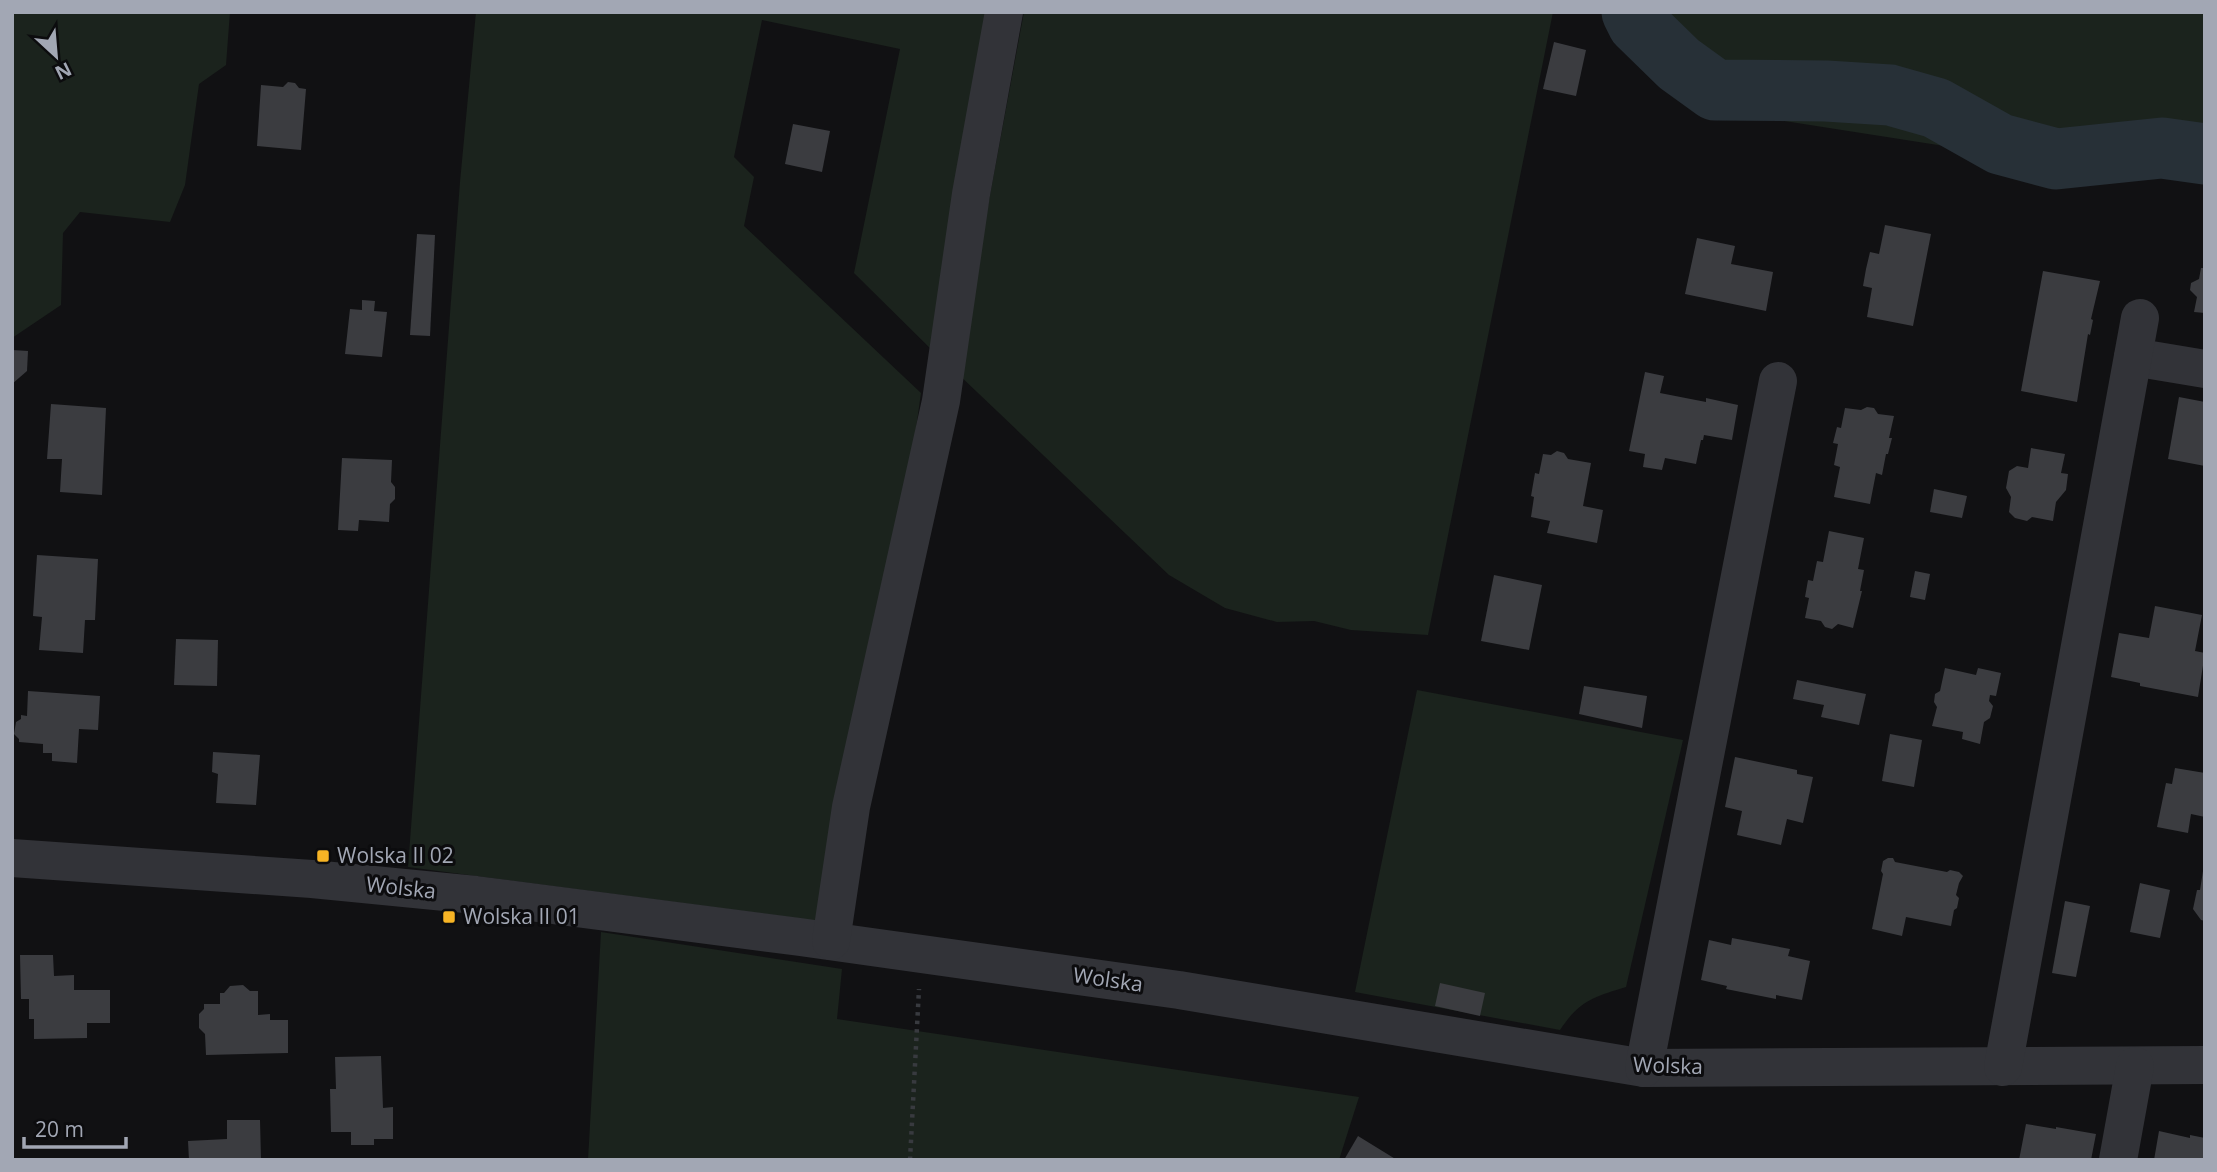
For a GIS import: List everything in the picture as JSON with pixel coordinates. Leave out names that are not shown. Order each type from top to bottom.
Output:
[{"type":"street","points":[[831,941],[851,807],[941,401],[971,194],[1004,12]]},
{"type":"street","points":[[2003,1067],[2140,318]]},
{"type":"street","points":[[2133,357],[2205,369]]},
{"type":"street","points":[[1644,1068],[1778,381]]},
{"type":"street","name":"Wolska","points":[[12,858],[394,887],[831,941],[1179,990],[1644,1068],[2205,1065]]},
{"type":"street","points":[[2118,1160],[2136,1066]]},
{"type":"path","points":[[910,1160],[922,954]]},
{"type":"shaded area","points":[[12,12],[230,12],[226,65],[199,84],[185,185],[170,222],[80,212],[63,233],[61,305],[12,338]]},
{"type":"shaded area","points":[[476,12],[991,12],[937,355],[854,273],[900,49],[762,20],[734,157],[754,177],[744,226],[921,393],[905,506],[826,922],[408,867],[460,182]]},
{"type":"shaded area","points":[[1024,12],[1553,12],[1428,635],[1351,630],[1314,621],[1277,622],[1225,608],[1169,575],[957,373]]},
{"type":"shaded area","points":[[1606,12],[2205,12],[2205,178],[2172,173],[2049,174],[1957,148],[1714,110],[1620,40]]},
{"type":"shaded area","points":[[1417,690],[1683,740],[1626,987],[1588,1001],[1574,1012],[1560,1030],[1355,992]]},
{"type":"shaded area","points":[[601,932],[842,969],[837,1019],[1359,1097],[1339,1160],[588,1160]]},
{"type":"building","points":[[1554,42],[1586,50],[1576,96],[1543,89]]},
{"type":"building","points":[[288,82],[306,89],[301,150],[257,146],[261,85],[283,87]]},
{"type":"building","points":[[793,124],[830,131],[822,172],[785,164]]},
{"type":"building","points":[[1885,225],[1931,234],[1913,326],[1867,317],[1872,288],[1863,286],[1866,269],[1870,252],[1879,254]]},
{"type":"building","points":[[417,234],[435,235],[430,336],[410,335]]},
{"type":"building","points":[[1697,238],[1735,246],[1731,264],[1773,272],[1766,311],[1685,294]]},
{"type":"building","points":[[2201,268],[2205,268],[2205,313],[2194,312],[2197,297],[2190,290],[2191,283],[2199,279]]},
{"type":"building","points":[[2043,271],[2100,281],[2077,402],[2021,391]]},
{"type":"building","points":[[362,300],[375,301],[374,311],[387,312],[382,357],[345,354],[350,309],[362,310]]},
{"type":"building","points":[[12,350],[28,351],[27,371],[12,384]]},
{"type":"building","points":[[1645,372],[1664,376],[1660,393],[1738,405],[1732,440],[1704,435],[1696,464],[1665,458],[1662,470],[1643,467],[1645,454],[1629,451]]},
{"type":"building","points":[[2179,397],[2205,402],[2205,466],[2168,459]]},
{"type":"building","points":[[51,404],[106,408],[102,495],[60,492],[62,459],[47,459]]},
{"type":"building","points":[[1845,408],[1861,410],[1874,408],[1878,414],[1894,416],[1888,454],[1882,475],[1876,473],[1870,504],[1834,497],[1840,467],[1834,465],[1838,444],[1833,443],[1837,427],[1841,428]]},
{"type":"building","points":[[2031,448],[2065,454],[2061,473],[2068,474],[2066,490],[2056,502],[2053,521],[2032,517],[2027,521],[2015,518],[2009,512],[2011,497],[2006,488],[2009,471],[2017,466],[2028,468]]},
{"type":"building","points":[[1557,451],[1564,453],[1568,459],[1591,463],[1583,506],[1603,510],[1597,543],[1547,533],[1550,521],[1531,517],[1535,473],[1539,474],[1543,454],[1551,455]]},
{"type":"building","points":[[342,458],[392,460],[391,482],[395,487],[395,499],[390,504],[389,522],[359,520],[358,531],[338,530]]},
{"type":"building","points":[[1934,489],[1967,496],[1962,518],[1930,512]]},
{"type":"building","points":[[1829,531],[1864,538],[1858,569],[1864,570],[1862,591],[1853,628],[1838,624],[1832,629],[1825,627],[1821,621],[1805,618],[1809,598],[1805,597],[1808,580],[1813,581],[1817,561],[1823,562]]},
{"type":"building","points":[[37,555],[98,559],[95,620],[85,620],[83,653],[39,650],[42,617],[33,616]]},
{"type":"building","points":[[1915,571],[1930,574],[1925,600],[1910,597]]},
{"type":"building","points":[[1494,575],[1542,585],[1529,650],[1481,641]]},
{"type":"building","points":[[2155,606],[2202,615],[2195,651],[2205,653],[2198,697],[2140,686],[2140,683],[2111,677],[2119,633],[2149,638]]},
{"type":"building","points":[[176,639],[218,640],[217,686],[174,685]]},
{"type":"building","points":[[1945,668],[1976,675],[1978,668],[2001,673],[1996,696],[1990,695],[1989,701],[1993,706],[1990,718],[1984,722],[1980,744],[1962,739],[1963,732],[1932,726],[1937,707],[1934,702],[1935,694],[1940,691]]},
{"type":"building","points":[[1797,680],[1866,694],[1859,725],[1821,717],[1824,705],[1793,699]]},
{"type":"building","points":[[1584,686],[1647,696],[1642,728],[1579,714]]},
{"type":"building","points":[[28,691],[100,696],[98,730],[79,729],[77,763],[52,761],[52,753],[43,753],[43,744],[19,742],[14,734],[16,722],[21,719],[21,715],[27,716]]},
{"type":"building","points":[[1890,734],[1922,740],[1914,787],[1882,781]]},
{"type":"building","points":[[213,752],[260,755],[256,805],[216,803],[218,774],[212,772]]},
{"type":"building","points":[[1735,757],[1797,770],[1797,774],[1813,777],[1803,823],[1787,819],[1781,845],[1737,835],[1742,811],[1725,807]]},
{"type":"building","points":[[2175,768],[2205,773],[2205,817],[2191,814],[2188,833],[2157,827],[2166,783],[2172,784]]},
{"type":"building","points":[[1893,858],[1895,862],[1959,872],[1963,876],[1956,895],[1959,898],[1951,926],[1906,917],[1902,936],[1872,929],[1883,861]]},
{"type":"building","points":[[2203,871],[2205,921],[2201,920],[2193,909]]},
{"type":"building","points":[[2140,883],[2170,890],[2160,938],[2130,932]]},
{"type":"building","points":[[2065,901],[2090,906],[2076,977],[2052,973]]},
{"type":"building","points":[[1732,938],[1790,949],[1788,956],[1810,961],[1802,1000],[1776,995],[1776,999],[1726,989],[1727,986],[1701,980],[1709,940],[1731,945]]},
{"type":"building","points":[[20,955],[53,955],[54,976],[74,975],[74,990],[110,990],[110,1023],[87,1023],[87,1038],[34,1039],[34,1019],[29,1019],[29,999],[21,999]]},
{"type":"building","points":[[1440,983],[1485,993],[1480,1016],[1435,1006]]},
{"type":"building","points":[[243,985],[250,991],[258,991],[258,1015],[270,1014],[270,1020],[288,1020],[288,1053],[206,1055],[205,1034],[199,1028],[199,1014],[204,1009],[204,1004],[220,1004],[220,993],[224,993],[230,986]]},
{"type":"building","points":[[381,1056],[383,1108],[393,1107],[393,1139],[374,1139],[374,1145],[351,1145],[351,1132],[331,1132],[330,1089],[336,1089],[335,1057]]},
{"type":"building","points":[[227,1120],[260,1120],[261,1160],[189,1160],[188,1141],[227,1139]]},
{"type":"building","points":[[2026,1124],[2096,1134],[2091,1160],[2019,1160]]},
{"type":"building","points":[[2159,1131],[2190,1138],[2190,1135],[2205,1138],[2205,1160],[2154,1160]]},
{"type":"building","points":[[1358,1136],[1397,1160],[1344,1160]]},
{"type":"waterway","points":[[1632,12],[1638,24],[1679,64],[1715,90],[1826,91],[1890,95],[1936,108],[2000,144],[2056,159],[2162,148],[2205,154]]},
{"type":"place","name":"Wolska II 02","points":[[323,856]]},
{"type":"place","name":"Wolska II 01","points":[[449,917]]}]
